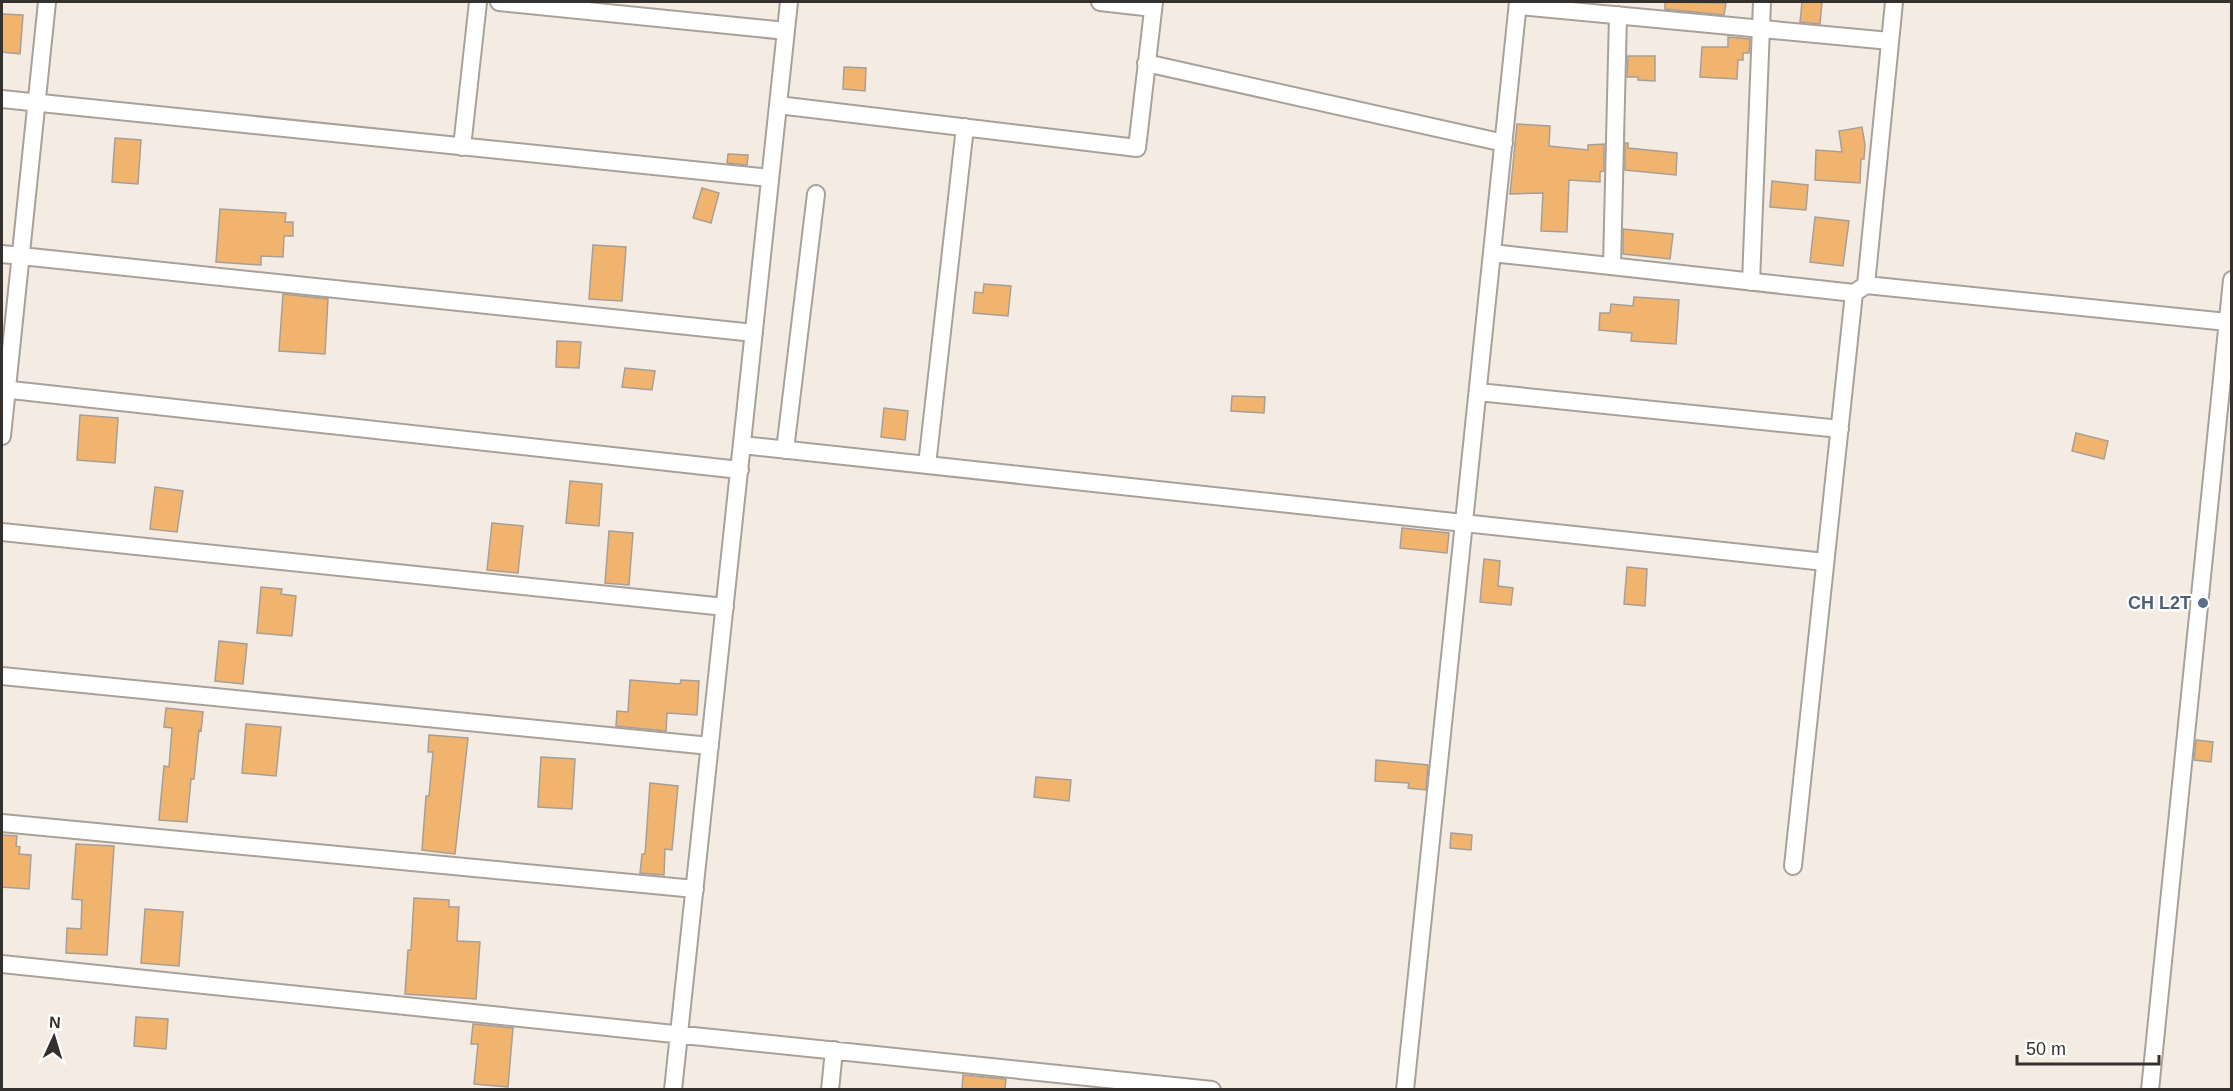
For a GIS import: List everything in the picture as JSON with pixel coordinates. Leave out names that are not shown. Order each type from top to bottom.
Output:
[{"type":"street","points":[[2,436],[4,390],[47,2]]},
{"type":"street","points":[[462,147],[478,2]]},
{"type":"street","points":[[499,2],[638,9],[786,31]]},
{"type":"street","points":[[674,1089],[789,2]]},
{"type":"street","points":[[778,105],[1137,148],[1153,4],[1100,2]]},
{"type":"street","points":[[1751,282],[1762,2]]},
{"type":"street","points":[[1793,866],[1840,429],[1860,289],[1894,2]]},
{"type":"street","points":[[1405,1089],[1518,4],[1890,41]]},
{"type":"street","points":[[1612,266],[1618,15]]},
{"type":"street","points":[[1146,63],[1504,143]]},
{"type":"street","points":[[2,99],[770,178]]},
{"type":"street","points":[[927,465],[965,127]]},
{"type":"street","points":[[785,450],[816,194]]},
{"type":"street","points":[[1492,253],[1751,282],[2229,317]]},
{"type":"street","points":[[2,254],[754,333]]},
{"type":"street","points":[[2150,1089],[2232,280]]},
{"type":"street","points":[[4,390],[740,470]]},
{"type":"street","points":[[1478,392],[1840,429]]},
{"type":"street","points":[[742,445],[1825,562]]},
{"type":"street","points":[[2,532],[725,607]]},
{"type":"street","points":[[2,676],[710,746]]},
{"type":"street","points":[[2,823],[695,889]]},
{"type":"street","points":[[2,964],[1212,1089]]},
{"type":"street","points":[[830,1089],[834,1050]]},
{"type":"building","points":[[1665,2],[1726,3],[1724,15],[1665,9]]},
{"type":"building","points":[[1802,2],[1822,2],[1820,24],[1800,22]]},
{"type":"building","points":[[2,14],[23,15],[20,54],[2,52]]},
{"type":"building","points":[[1728,37],[1750,39],[1749,53],[1743,53],[1743,60],[1738,60],[1737,79],[1700,77],[1702,47],[1728,47]]},
{"type":"building","points":[[1628,56],[1655,56],[1655,81],[1627,77]]},
{"type":"building","points":[[844,67],[866,68],[865,91],[843,89]]},
{"type":"building","points":[[1517,124],[1550,126],[1549,146],[1588,150],[1588,145],[1604,144],[1604,171],[1600,172],[1600,182],[1569,180],[1567,232],[1541,231],[1543,193],[1510,194]]},
{"type":"building","points":[[1862,127],[1865,145],[1864,159],[1861,159],[1860,183],[1815,180],[1816,150],[1842,152],[1839,131]]},
{"type":"building","points":[[115,138],[141,140],[138,184],[112,182]]},
{"type":"building","points":[[1625,143],[1628,143],[1628,148],[1677,153],[1676,175],[1625,170]]},
{"type":"building","points":[[728,154],[748,155],[747,165],[727,163]]},
{"type":"building","points":[[1772,181],[1808,185],[1806,210],[1770,207]]},
{"type":"building","points":[[702,188],[719,193],[711,223],[693,218]]},
{"type":"building","points":[[220,209],[286,213],[285,222],[293,222],[293,236],[284,236],[283,257],[261,256],[261,265],[216,262]]},
{"type":"building","points":[[1815,217],[1849,221],[1843,266],[1810,262]]},
{"type":"building","points":[[1623,229],[1673,234],[1670,259],[1623,254]]},
{"type":"building","points":[[593,245],[626,247],[622,301],[589,299]]},
{"type":"building","points":[[984,284],[1011,286],[1008,316],[973,313],[975,292],[983,293]]},
{"type":"building","points":[[283,294],[328,299],[325,354],[279,351]]},
{"type":"building","points":[[1634,297],[1679,300],[1676,344],[1631,341],[1632,333],[1599,330],[1600,313],[1610,313],[1611,304],[1633,306]]},
{"type":"building","points":[[557,341],[581,342],[579,368],[556,367]]},
{"type":"building","points":[[625,368],[655,371],[652,390],[622,387]]},
{"type":"building","points":[[1232,396],[1265,397],[1264,413],[1231,411]]},
{"type":"building","points":[[884,408],[908,411],[905,440],[881,437]]},
{"type":"building","points":[[80,415],[118,418],[115,463],[77,460]]},
{"type":"building","points":[[2076,433],[2108,441],[2104,459],[2072,451]]},
{"type":"building","points":[[570,481],[602,484],[599,526],[566,523]]},
{"type":"building","points":[[155,487],[183,491],[177,532],[150,529]]},
{"type":"building","points":[[492,523],[523,526],[518,573],[487,570]]},
{"type":"building","points":[[1402,528],[1449,533],[1447,553],[1400,548]]},
{"type":"building","points":[[609,531],[633,533],[629,585],[605,583]]},
{"type":"building","points":[[1484,559],[1500,561],[1498,586],[1513,588],[1511,605],[1480,602]]},
{"type":"building","points":[[1627,567],[1647,569],[1645,606],[1624,604]]},
{"type":"building","points":[[261,587],[282,589],[281,594],[296,596],[292,636],[257,633]]},
{"type":"building","points":[[219,641],[247,644],[243,684],[215,681]]},
{"type":"building","points":[[630,680],[680,684],[681,680],[699,681],[697,715],[667,713],[666,731],[616,726],[617,711],[628,712]]},
{"type":"building","points":[[166,708],[203,712],[194,779],[191,779],[187,822],[159,820],[164,766],[169,767],[172,728],[164,727]]},
{"type":"building","points":[[246,724],[281,727],[276,776],[242,773]]},
{"type":"building","points":[[429,735],[468,738],[455,854],[422,850],[426,796],[429,796],[433,752],[428,752]]},
{"type":"building","points":[[2196,740],[2213,742],[2211,762],[2194,760]]},
{"type":"building","points":[[541,757],[575,759],[572,809],[538,807]]},
{"type":"building","points":[[1376,760],[1428,765],[1426,790],[1408,788],[1409,783],[1375,781]]},
{"type":"building","points":[[1036,777],[1071,780],[1069,801],[1034,797]]},
{"type":"building","points":[[650,783],[678,786],[672,850],[665,849],[664,875],[640,873],[642,854],[645,854]]},
{"type":"building","points":[[1451,833],[1472,835],[1471,850],[1450,848]]},
{"type":"building","points":[[2,835],[17,836],[16,846],[20,847],[19,854],[31,855],[29,889],[2,887]]},
{"type":"building","points":[[76,844],[114,846],[107,955],[66,953],[67,928],[81,929],[82,900],[72,899]]},
{"type":"building","points":[[414,898],[449,900],[449,907],[459,907],[457,941],[480,942],[476,999],[405,994],[408,950],[411,950]]},
{"type":"building","points":[[145,909],[183,912],[179,966],[141,963]]},
{"type":"building","points":[[136,1017],[168,1019],[166,1049],[134,1046]]},
{"type":"building","points":[[473,1024],[513,1028],[508,1087],[474,1084],[478,1044],[471,1044]]},
{"type":"building","points":[[963,1075],[1006,1079],[1005,1089],[962,1089]]},
{"type":"place","name":"CH L2T","points":[[2203,603]]}]
